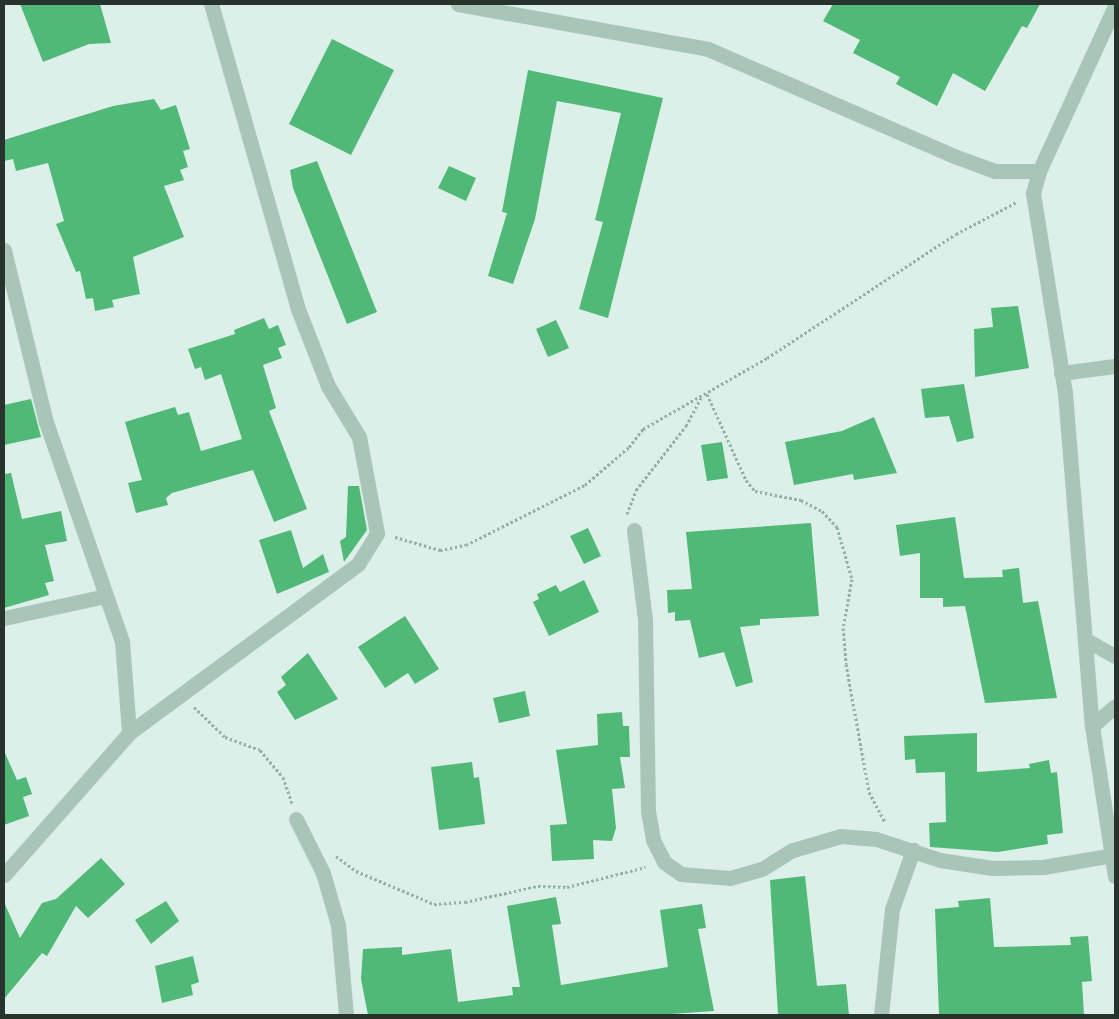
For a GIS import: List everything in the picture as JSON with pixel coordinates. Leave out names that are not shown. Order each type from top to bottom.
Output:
[{"type":"street","points":[[4,875],[129,734],[358,564],[377,533],[359,436],[328,386],[298,309],[211,4]]},
{"type":"street","points":[[458,4],[708,49],[995,172],[1039,171]]},
{"type":"street","points":[[1115,6],[1039,171],[1033,193],[1061,373],[1086,640],[1092,726],[1115,876]]},
{"type":"street","points":[[4,250],[46,422],[122,641],[129,734]]},
{"type":"street","points":[[1061,373],[1115,366]]},
{"type":"street","points":[[634,530],[645,619],[648,811],[653,840],[664,862],[680,874],[730,878],[762,869],[793,850],[841,836],[897,844],[940,860],[992,868],[1044,867],[1113,855]]},
{"type":"street","points":[[4,618],[106,596]]},
{"type":"street","points":[[1086,640],[1115,656]]},
{"type":"street","points":[[1092,726],[1115,706]]},
{"type":"street","points":[[296,819],[323,873],[338,924],[346,1015]]},
{"type":"street","points":[[881,1015],[892,909],[913,850]]},
{"type":"path","points":[[377,533],[440,550],[466,545],[585,485],[629,448],[643,429],[702,398],[956,234],[1033,193]]},
{"type":"path","points":[[707,394],[746,480],[755,490],[801,500],[822,511],[837,527],[852,579],[843,643],[869,792],[897,844]]},
{"type":"path","points":[[634,530],[627,513],[636,490],[686,426],[702,398]]},
{"type":"path","points":[[183,693],[215,730],[260,750],[275,765],[283,777],[296,819]]},
{"type":"path","points":[[334,854],[356,871],[434,904],[465,902],[538,886],[567,887],[603,880],[664,862]]},
{"type":"building","points":[[20,4],[100,4],[111,43],[89,44],[43,62]]},
{"type":"building","points":[[833,4],[1040,4],[1027,28],[1022,26],[985,91],[953,73],[937,106],[896,84],[900,77],[853,53],[860,40],[823,21]]},
{"type":"building","points":[[332,39],[394,70],[351,155],[289,124]]},
{"type":"building","points":[[528,70],[663,98],[608,318],[579,309],[603,222],[595,220],[621,113],[557,101],[535,219],[513,284],[488,276],[507,213],[502,212]]},
{"type":"building","points":[[154,99],[161,110],[176,105],[190,149],[183,151],[188,167],[180,170],[184,180],[164,186],[184,237],[133,257],[140,294],[112,300],[114,307],[95,311],[93,298],[86,299],[80,271],[76,272],[56,224],[64,221],[48,163],[16,171],[13,159],[4,161],[4,140],[113,106]]},
{"type":"building","points":[[317,161],[377,312],[347,324],[293,188],[290,170]]},
{"type":"building","points":[[449,166],[476,178],[466,201],[438,188]]},
{"type":"building","points":[[1018,306],[1029,368],[975,377],[974,329],[993,327],[991,308]]},
{"type":"building","points":[[264,318],[269,329],[278,325],[286,345],[278,348],[282,358],[263,365],[276,408],[269,411],[307,509],[274,522],[253,470],[172,493],[166,498],[168,505],[136,513],[128,483],[142,480],[125,422],[175,407],[178,415],[189,412],[201,451],[242,439],[221,374],[205,380],[201,367],[195,369],[188,349],[235,334],[234,330]]},
{"type":"building","points":[[556,320],[569,348],[548,357],[536,329]]},
{"type":"building","points":[[964,384],[974,438],[957,442],[949,416],[925,418],[921,389]]},
{"type":"building","points":[[31,399],[41,437],[4,445],[4,405]]},
{"type":"building","points":[[874,417],[897,473],[854,480],[853,474],[794,485],[785,442],[842,431]]},
{"type":"building","points":[[722,442],[728,478],[707,481],[701,445]]},
{"type":"building","points":[[11,473],[22,519],[61,511],[67,541],[45,545],[54,581],[45,583],[49,595],[4,608],[4,474]]},
{"type":"building","points":[[348,486],[359,486],[367,530],[344,562],[340,541],[346,537]]},
{"type":"building","points":[[955,517],[964,578],[1003,577],[1002,570],[1019,568],[1023,603],[1038,601],[1057,698],[985,703],[965,606],[943,607],[943,598],[920,598],[920,553],[900,556],[896,525]]},
{"type":"building","points":[[811,523],[819,616],[760,619],[760,625],[740,627],[753,682],[736,687],[724,652],[699,658],[690,620],[675,621],[675,612],[668,613],[667,590],[692,589],[686,532]]},
{"type":"building","points":[[588,528],[601,556],[584,564],[570,536]]},
{"type":"building","points":[[291,530],[303,568],[323,554],[329,572],[277,594],[259,540]]},
{"type":"building","points":[[584,580],[599,612],[549,636],[533,602],[539,599],[537,594],[556,585],[560,592]]},
{"type":"building","points":[[405,616],[439,669],[415,684],[408,673],[385,688],[358,647]]},
{"type":"building","points":[[308,653],[338,699],[295,720],[277,692],[286,685],[281,677]]},
{"type":"building","points":[[525,691],[530,716],[499,723],[493,698]]},
{"type":"building","points":[[622,712],[623,726],[629,726],[630,757],[620,757],[625,788],[612,789],[616,828],[612,841],[593,840],[594,859],[552,861],[550,825],[567,824],[556,750],[598,745],[597,714]]},
{"type":"building","points":[[977,733],[977,772],[1030,768],[1029,764],[1049,760],[1051,773],[1057,772],[1063,833],[1047,835],[1048,844],[998,852],[930,847],[929,823],[946,822],[945,772],[916,773],[915,759],[905,760],[904,736]]},
{"type":"building","points":[[4,751],[17,780],[26,777],[32,794],[23,797],[29,816],[4,825]]},
{"type":"building","points":[[472,762],[474,778],[479,777],[485,824],[439,830],[431,767]]},
{"type":"building","points":[[101,858],[125,884],[88,918],[76,906],[47,956],[42,953],[4,999],[4,902],[20,938],[42,903],[56,899]]},
{"type":"building","points":[[805,876],[817,986],[846,984],[849,1015],[778,1015],[770,880]]},
{"type":"building","points":[[556,897],[561,924],[552,925],[561,985],[668,967],[660,910],[702,904],[706,928],[698,929],[714,1011],[657,1015],[368,1015],[361,979],[363,949],[402,947],[402,955],[451,949],[458,1002],[513,995],[512,987],[520,987],[507,906]]},
{"type":"building","points":[[990,898],[994,947],[1071,945],[1070,937],[1088,936],[1092,981],[1082,982],[1084,1015],[939,1015],[935,909],[959,907],[958,901]]},
{"type":"building","points":[[166,901],[179,921],[151,944],[135,920]]},
{"type":"building","points":[[193,956],[199,982],[191,985],[193,995],[162,1003],[155,966]]}]
